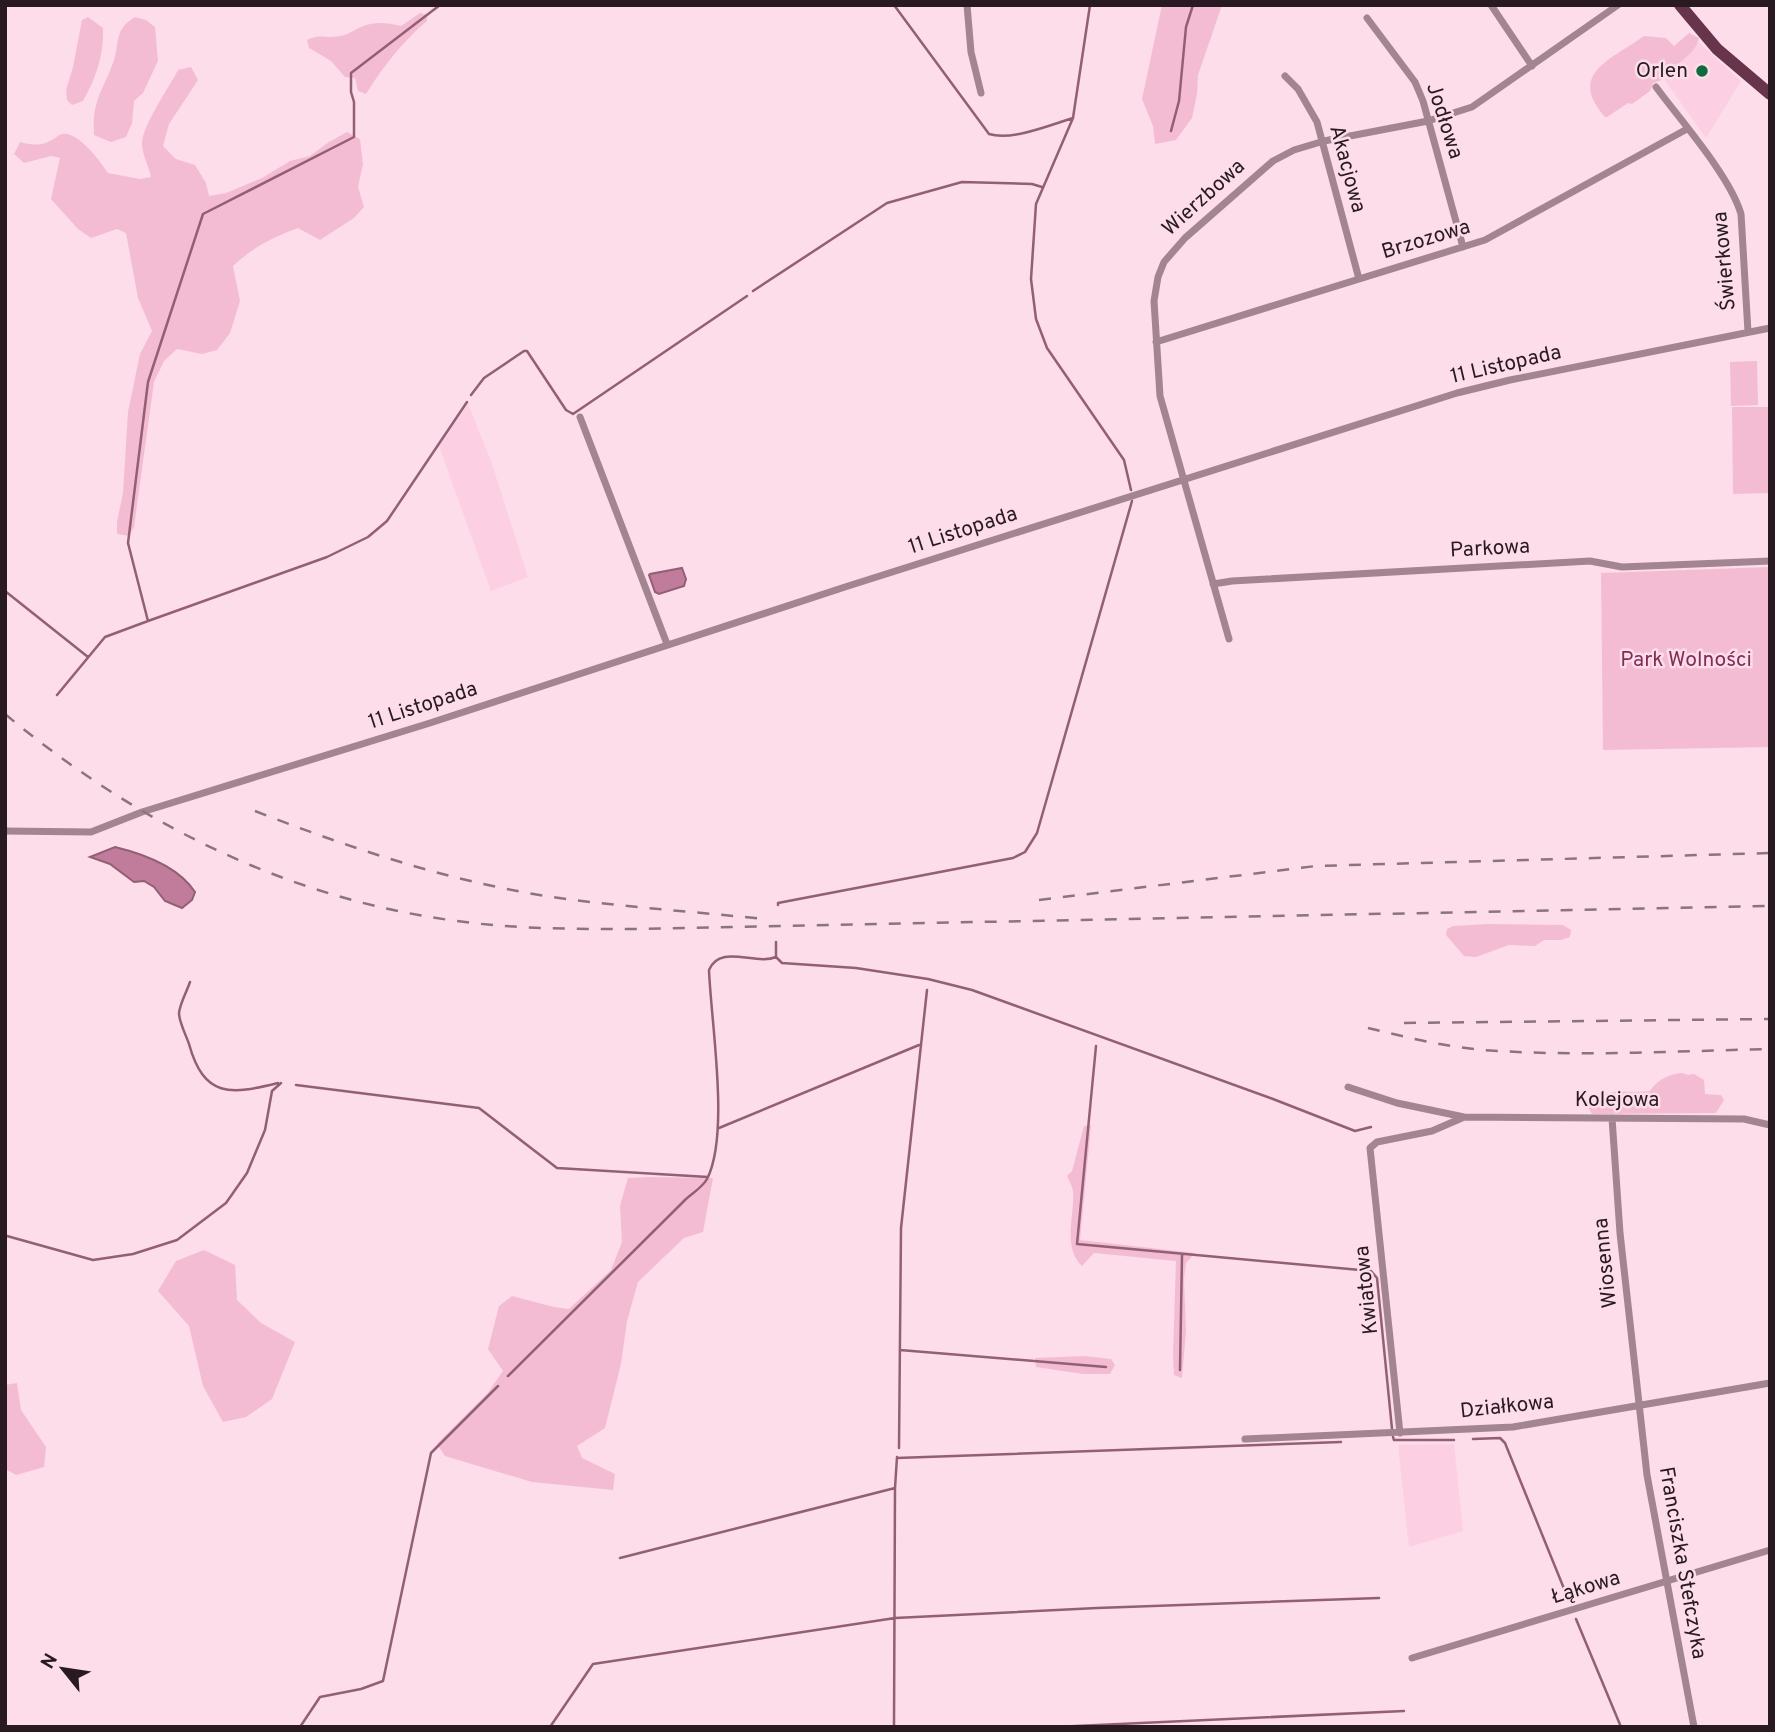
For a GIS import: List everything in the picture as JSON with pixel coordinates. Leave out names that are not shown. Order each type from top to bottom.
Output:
[{"type":"main road","points":[[1680,5],[1717,49],[1770,94]]},
{"type":"main road","points":[[1690,5],[1725,44],[1770,83]]},
{"type":"street","points":[[967,5],[971,52],[981,93]]},
{"type":"street","points":[[1491,5],[1532,66]]},
{"type":"street","name":"Wierzbowa","points":[[1229,639],[1163,411],[1156,342],[1155,287],[1169,254],[1273,161],[1294,150],[1324,141],[1454,114],[1480,102],[1618,5]]},
{"type":"street","name":"Jodłowa","points":[[1367,18],[1415,82],[1426,110],[1463,247]]},
{"type":"street","name":"Akacjowa","points":[[1285,76],[1298,89],[1310,108],[1324,141],[1359,279]]},
{"type":"street","name":"Świerkowa","points":[[1656,87],[1719,172],[1738,203],[1741,214],[1748,332]]},
{"type":"street","name":"Brzozowa","points":[[1156,342],[1500,234],[1687,129]]},
{"type":"street","name":"11 Listopada","points":[[5,831],[91,832],[142,812],[1457,393],[1770,328]]},
{"type":"street","points":[[580,417],[667,645]]},
{"type":"street","name":"Parkowa","points":[[1213,584],[1590,561],[1622,567],[1770,561]]},
{"type":"street","name":"Kolejowa","points":[[1348,1087],[1397,1103],[1464,1117],[1744,1119],[1770,1125]]},
{"type":"street","name":"Kolejowa","points":[[1372,1144],[1432,1131],[1464,1117]]},
{"type":"street","name":"Wiosenna","points":[[1612,1118],[1620,1233],[1638,1405]]},
{"type":"street","name":"Kwiatowa","points":[[1372,1144],[1370,1148],[1400,1433]]},
{"type":"street","name":"Działkowa","points":[[1245,1439],[1513,1427],[1770,1383]]},
{"type":"street","name":"Franciszka Stefczyka","points":[[1638,1405],[1647,1475],[1694,1727]]},
{"type":"street","name":"Łąkowa","points":[[1412,1658],[1770,1550]]},
{"type":"shaded area","points":[[1695,39],[1741,81],[1706,138],[1661,75]]},
{"type":"shaded area","points":[[468,404],[491,461],[528,577],[491,591],[439,446]]},
{"type":"shaded area","points":[[682,568],[686,579],[684,586],[659,594],[655,592],[650,574]]},
{"type":"shaded area","points":[[115,847],[149,857],[170,868],[195,892],[192,900],[182,908],[165,901],[154,887],[144,881],[134,882],[110,864],[90,857]]},
{"type":"shaded area","points":[[1454,1444],[1463,1531],[1409,1547],[1398,1445]]},
{"type":"green space","points":[[1162,5],[1222,5],[1198,75],[1192,118],[1176,140],[1155,144],[1153,126],[1142,99]]},
{"type":"green space","points":[[420,13],[427,15],[427,21],[394,55],[366,94],[358,91],[355,78],[345,77],[331,61],[309,48],[307,40],[312,38],[335,37],[371,24],[401,26]]},
{"type":"green space","points":[[88,17],[103,28],[101,57],[83,101],[72,105],[67,100],[66,90],[82,20]]},
{"type":"green space","points":[[135,17],[146,20],[155,27],[158,61],[143,93],[134,101],[132,123],[126,137],[111,142],[94,135],[95,112],[114,60],[121,31]]},
{"type":"green space","points":[[1689,33],[1699,38],[1697,45],[1688,55],[1662,80],[1653,83],[1650,91],[1632,104],[1628,103],[1605,117],[1594,102],[1590,89],[1592,78],[1598,69],[1644,36],[1666,38],[1674,46]]},
{"type":"green space","points":[[191,67],[198,80],[169,124],[163,146],[176,159],[195,165],[206,183],[209,196],[226,193],[262,178],[290,161],[310,156],[347,132],[360,139],[363,164],[358,187],[364,207],[354,218],[320,240],[298,228],[255,248],[233,266],[240,301],[230,333],[217,350],[202,354],[177,349],[164,361],[154,382],[134,527],[129,536],[117,534],[123,493],[128,412],[140,354],[152,331],[138,298],[126,233],[117,229],[91,238],[78,229],[51,199],[60,158],[51,156],[24,163],[14,154],[20,142],[40,144],[61,134],[68,134],[88,148],[108,173],[140,179],[151,177],[142,145],[146,128],[178,70]]},
{"type":"green space","points":[[1757,361],[1758,405],[1731,406],[1730,362]]},
{"type":"green space","points":[[1732,407],[1770,407],[1770,493],[1733,494]]},
{"type":"green space","name":"Park Wolności","points":[[1770,567],[1770,747],[1603,750],[1601,573]]},
{"type":"green space","points":[[1563,925],[1571,930],[1570,937],[1561,940],[1544,940],[1535,946],[1509,945],[1476,957],[1464,956],[1446,935],[1447,929],[1453,926]]},
{"type":"green space","points":[[1682,1073],[1694,1074],[1704,1080],[1705,1094],[1721,1095],[1724,1100],[1716,1113],[1592,1114],[1588,1107],[1593,1100],[1607,1093],[1650,1091],[1664,1078]]},
{"type":"green space","points":[[1091,1125],[1080,1240],[1195,1253],[1186,1263],[1184,1279],[1186,1331],[1182,1378],[1174,1375],[1176,1261],[1094,1253],[1082,1266],[1072,1250],[1073,1191],[1067,1176],[1072,1171],[1084,1126]]},
{"type":"green space","points":[[628,1178],[713,1178],[703,1232],[684,1238],[638,1282],[627,1321],[621,1364],[605,1428],[577,1446],[582,1458],[615,1474],[613,1490],[532,1482],[445,1456],[437,1444],[487,1394],[503,1371],[488,1349],[499,1306],[512,1296],[569,1309],[611,1270],[622,1242],[620,1206]]},
{"type":"green space","points":[[204,1250],[235,1265],[237,1300],[261,1323],[295,1342],[272,1399],[246,1417],[223,1422],[203,1386],[189,1326],[158,1291],[176,1261]]},
{"type":"green space","points":[[1085,1356],[1111,1359],[1115,1365],[1110,1374],[1083,1374],[1036,1367],[1035,1358]]},
{"type":"green space","points":[[17,1383],[21,1410],[46,1447],[44,1467],[16,1475],[5,1469],[5,1385]]},
{"type":"waterway","points":[[440,5],[351,73],[354,137],[203,214],[148,382],[128,543],[148,621],[327,557],[368,537],[387,521],[467,402]]},
{"type":"waterway","points":[[894,5],[989,134],[1020,134],[1073,118]]},
{"type":"waterway","points":[[1090,5],[1073,118],[1036,204],[1031,279],[1036,319],[1047,348],[1124,460],[1131,490]]},
{"type":"waterway","points":[[1171,131],[1179,101],[1186,27],[1193,5]]},
{"type":"waterway","points":[[753,291],[887,203],[962,182],[1032,184],[1042,187]]},
{"type":"waterway","points":[[471,395],[484,378],[527,351],[566,410],[573,414],[747,296]]},
{"type":"waterway","points":[[778,905],[1013,858],[1025,852],[1037,833],[1132,501]]},
{"type":"waterway","points":[[5,591],[88,657]]},
{"type":"waterway","points":[[57,695],[105,637],[148,621]]},
{"type":"waterway","points":[[776,942],[776,957]]},
{"type":"waterway","points":[[508,1376],[707,1179],[714,1159],[718,1107],[709,970],[714,962],[721,958],[776,957],[782,963],[856,968],[928,979],[972,990],[1355,1131],[1371,1127]]},
{"type":"waterway","points":[[190,982],[179,1017],[202,1075],[221,1088],[233,1090],[278,1083]]},
{"type":"waterway","points":[[899,1448],[901,1228],[927,990]]},
{"type":"waterway","points":[[719,1128],[919,1045]]},
{"type":"waterway","points":[[1096,1046],[1077,1244],[1371,1271],[1377,1278],[1392,1429]]},
{"type":"waterway","points":[[7,1236],[93,1260],[133,1254],[177,1240],[226,1203],[247,1173],[265,1130],[272,1091],[281,1083]]},
{"type":"waterway","points":[[296,1085],[479,1108],[557,1168],[708,1177]]},
{"type":"waterway","points":[[1180,1370],[1182,1255]]},
{"type":"waterway","points":[[900,1350],[1106,1367]]},
{"type":"waterway","points":[[300,1727],[320,1697],[361,1689],[383,1681],[431,1453],[498,1386]]},
{"type":"waterway","points":[[1393,1437],[1394,1440],[1454,1440]]},
{"type":"waterway","points":[[1473,1439],[1500,1438],[1505,1443],[1569,1601]]},
{"type":"waterway","points":[[897,1458],[1341,1442]]},
{"type":"waterway","points":[[894,1727],[897,1457]]},
{"type":"waterway","points":[[620,1558],[895,1488]]},
{"type":"waterway","points":[[550,1727],[593,1664],[895,1618],[1379,1598]]},
{"type":"waterway","points":[[1576,1619],[1621,1727]]},
{"type":"waterway","points":[[1054,1727],[1404,1711]]},
{"type":"railway","points":[[5,714],[107,789],[161,822],[217,850],[274,875],[334,895],[394,910],[479,924],[632,929],[1770,906]]},
{"type":"railway","points":[[255,811],[398,861],[508,889],[600,903],[763,919]]},
{"type":"railway","points":[[1039,900],[1316,866],[1770,853]]},
{"type":"railway","points":[[1404,1023],[1770,1019]]},
{"type":"railway","points":[[1368,1028],[1455,1047],[1520,1052],[1627,1053],[1770,1049]]},
{"type":"place","name":"Orlen","points":[[1702,71]]}]
